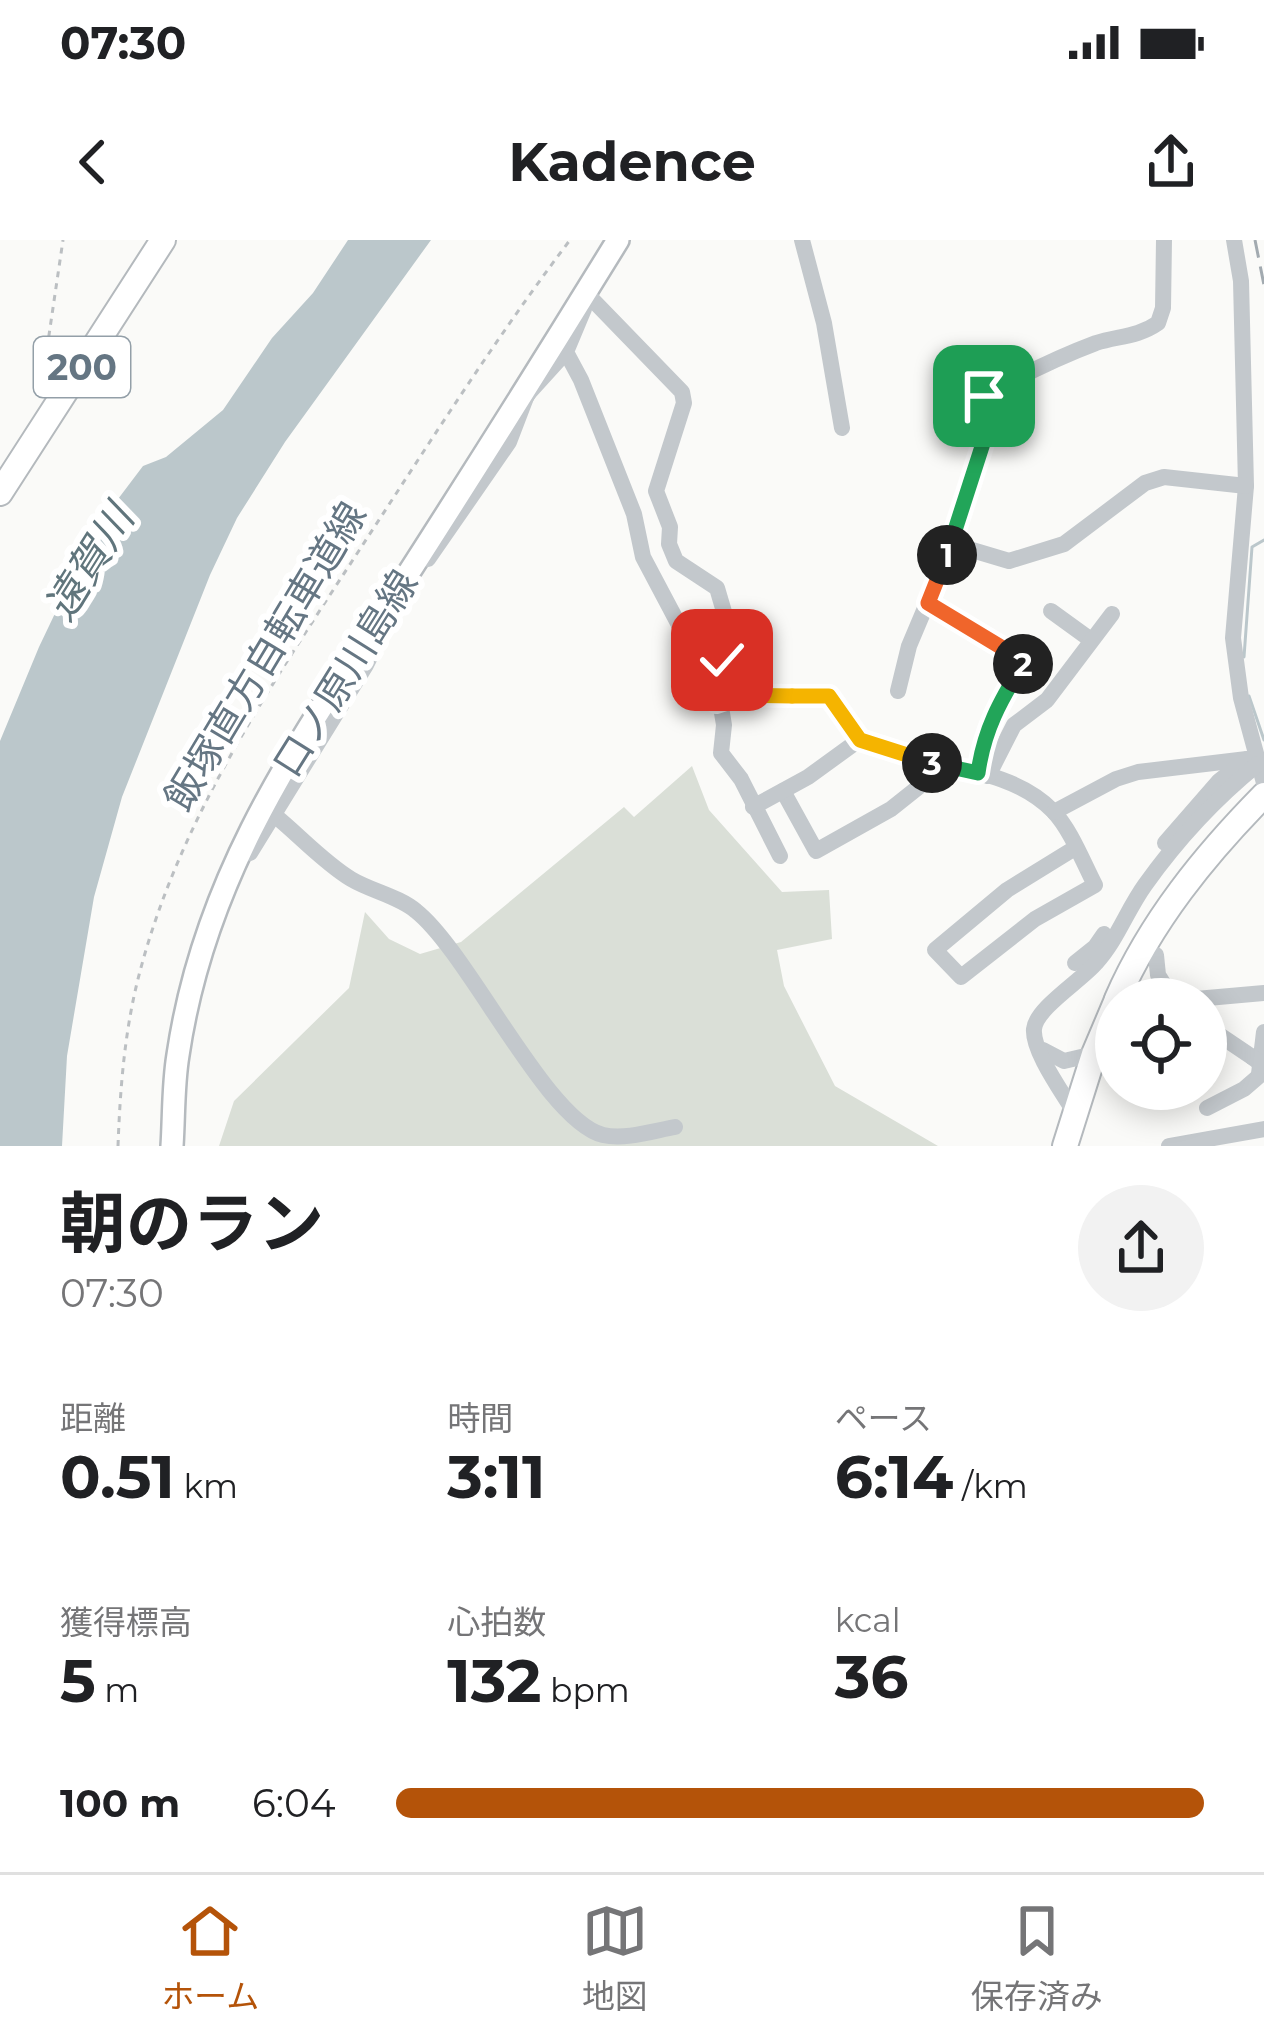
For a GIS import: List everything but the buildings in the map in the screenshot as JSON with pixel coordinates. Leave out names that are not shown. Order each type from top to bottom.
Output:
[{"type":"highway","name":"200","points":[[0,494],[163,240]]},
{"type":"highway","points":[[1129,978],[1164,914],[1264,795]]},
{"type":"highway","points":[[1144,978],[1211,861],[1264,813]]},
{"type":"highway","points":[[1065,1146],[1094,1054]]},
{"type":"highway","points":[[1079,1146],[1095,1098]]},
{"type":"main road","name":"口ノ原川島線","points":[[172,1146],[177,1058],[191,987],[246,834],[588,295],[618,240]]},
{"type":"street","points":[[802,240],[824,323],[842,428]]},
{"type":"street","points":[[898,691],[909,646],[952,544],[987,431],[991,412],[981,398],[1061,357],[1104,340],[1139,334],[1158,322],[1163,308],[1164,240]]},
{"type":"street","points":[[1234,240],[1241,281],[1246,487],[1233,638],[1240,698],[1264,783]]},
{"type":"street","points":[[525,394],[566,352],[588,295],[682,392],[684,403],[656,491],[670,526],[669,544],[676,561],[717,588],[727,622],[727,657],[707,656],[688,642]]},
{"type":"street","points":[[566,352],[634,514],[643,557],[713,699],[829,696],[860,740],[983,774],[1018,788],[1054,812],[1075,848],[1095,885],[1036,919],[961,977],[935,950],[1006,890],[1075,848]]},
{"type":"street","points":[[952,544],[1009,561],[1064,544],[1145,483],[1163,477],[1246,487]]},
{"type":"street","points":[[217,905],[366,665],[396,605],[395,594]]},
{"type":"street","points":[[928,603],[1024,661],[983,736],[983,774]]},
{"type":"street","points":[[1051,611],[1090,640]]},
{"type":"street","points":[[983,774],[1014,725],[1047,700],[1112,614]]},
{"type":"street","points":[[720,701],[721,753],[741,779],[781,856]]},
{"type":"street","points":[[754,807],[860,740]]},
{"type":"street","points":[[1054,812],[1138,772],[1254,760]]},
{"type":"street","points":[[1075,962],[1095,947],[1173,832],[1219,781],[1254,760]]},
{"type":"street","points":[[1074,1112],[1037,1046],[1034,1028],[1042,1012],[1094,966],[1143,887],[1254,760]]},
{"type":"street","points":[[783,791],[816,851],[891,808],[945,766]]},
{"type":"street","points":[[273,814],[347,877],[415,909],[548,1087],[593,1131],[629,1135],[675,1126]]},
{"type":"street","points":[[1156,956],[1160,978]]},
{"type":"street","points":[[1227,996],[1264,993]]},
{"type":"street","points":[[1227,1098],[1244,1089],[1260,1071],[1264,1032]]},
{"type":"street","points":[[1227,1044],[1260,1071]]},
{"type":"street","points":[[1037,1046],[1064,1061],[1094,1054]]},
{"type":"street","points":[[1169,1146],[1256,1136]]},
{"type":"path","points":[[40,398],[63,240]]},
{"type":"path","name":"飯塚直方自転車道線","points":[[118,1146],[126,1040],[137,984],[185,840],[242,731],[405,479],[570,240]]},
{"type":"shaded area","points":[[692,766],[709,810],[782,892],[829,890],[832,939],[777,950],[784,986],[835,1086],[938,1146],[219,1146],[234,1101],[349,988],[365,912],[389,939],[420,954],[461,942],[624,807],[634,817]]},
{"type":"water","name":"遠賀川","points":[[348,240],[431,240],[285,442],[237,518],[210,575],[122,797],[94,897],[67,1056],[62,1146],[0,1146],[0,741],[79,563],[115,503],[143,466],[166,457],[223,410]]},
{"type":"waterway","points":[[1244,657],[1252,547],[1264,540]]},
{"type":"waterway","points":[[1249,696],[1264,740]]},
{"type":"railway","points":[[1255,240],[1264,285]]},
{"type":"route","points":[[722,660],[688,642],[716,702],[737,695],[829,696],[860,740],[978,773],[983,736],[1024,661],[928,603],[976,475],[991,412],[984,396]]}]
